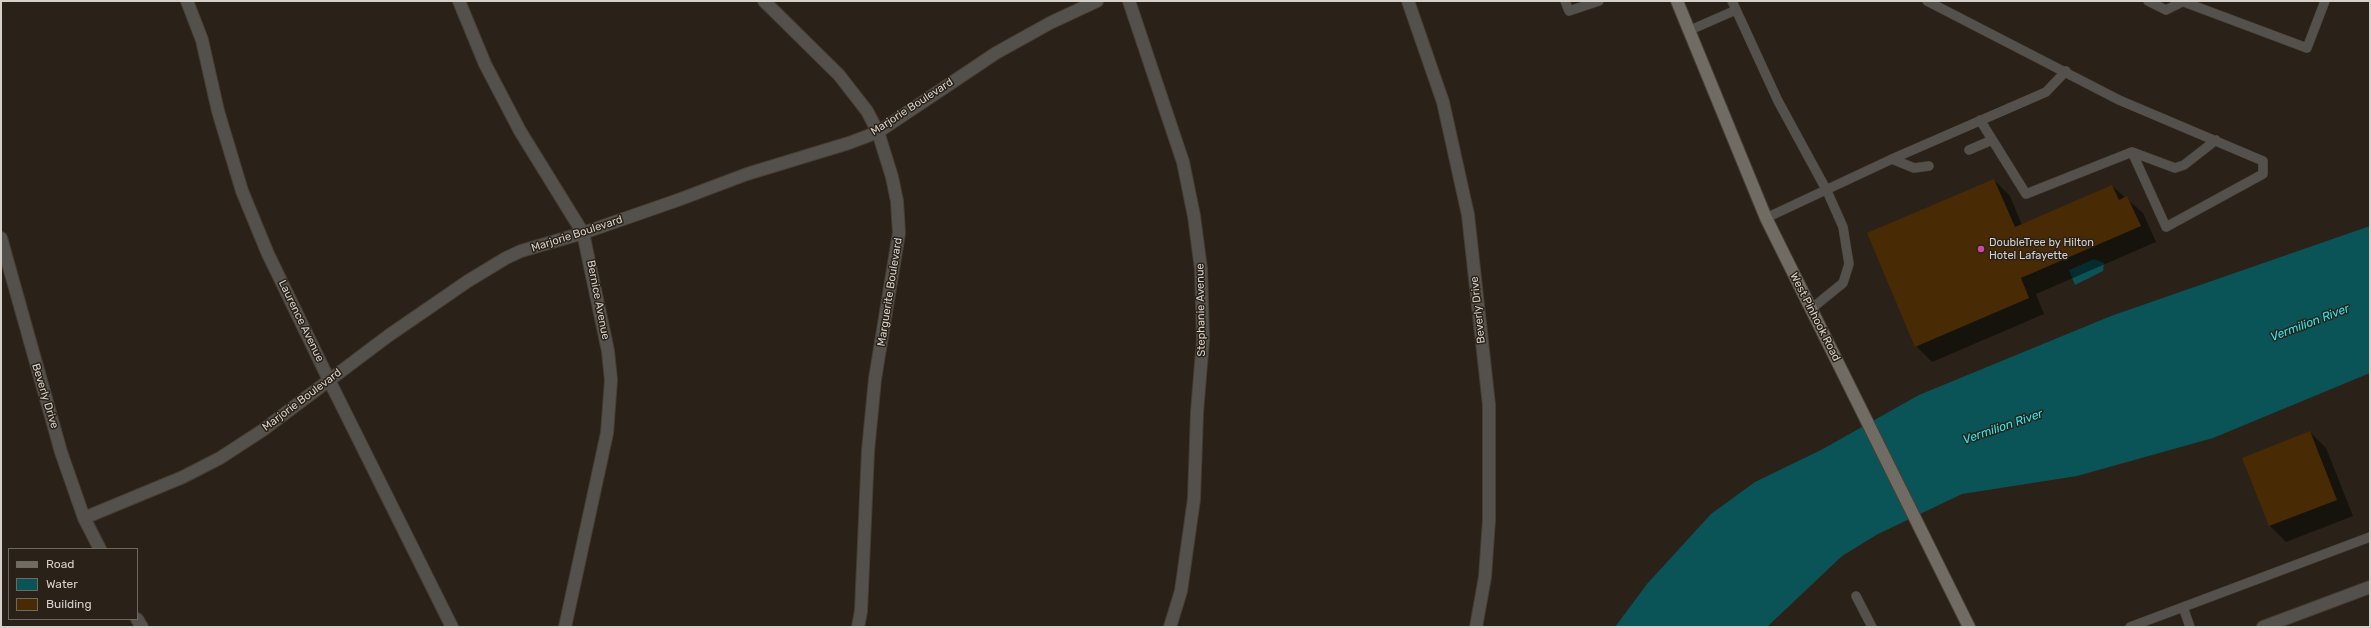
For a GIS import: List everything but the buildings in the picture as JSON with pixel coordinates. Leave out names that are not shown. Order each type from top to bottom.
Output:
[{"type":"main road","name":"West Pinhook Road","points":[[1677,1],[1688,31],[1766,218],[1969,627]]},
{"type":"street","name":"Laurence Avenue","points":[[187,1],[202,40],[218,111],[242,191],[268,254],[452,627]]},
{"type":"street","name":"Bernice Avenue","points":[[459,1],[485,64],[513,117],[583,233],[608,351],[611,380],[607,433],[565,627]]},
{"type":"street","name":"Marguerite Boulevard","points":[[764,1],[854,93],[867,111],[878,132],[892,177],[897,201],[899,233],[876,378],[868,451],[861,611],[858,627]]},
{"type":"street","name":"Marjorie Boulevard","points":[[84,518],[183,477],[220,458],[263,430],[329,380],[468,281],[506,258],[521,251],[583,233],[747,174],[850,143],[878,132],[996,54],[1050,23],[1097,1]]},
{"type":"street","name":"Stephanie Avenue","points":[[1129,1],[1183,162],[1194,216],[1201,269],[1204,340],[1197,412],[1194,499],[1181,591],[1170,627]]},
{"type":"street","name":"Beverly Drive","points":[[1408,1],[1443,102],[1468,216],[1488,404],[1489,520],[1486,577],[1476,627]]},
{"type":"street","name":"Beverly Drive","points":[[1,238],[34,359],[84,518],[99,548]]},
{"type":"street","points":[[2263,627],[2370,587]]},
{"type":"lane","points":[[1566,1],[1569,11],[1599,1]]},
{"type":"lane","points":[[1732,1],[1778,101],[1827,191],[1843,227],[1849,264],[1843,283],[1811,309]]},
{"type":"lane","points":[[1927,1],[2066,71],[2119,100],[2263,161],[2263,174],[2166,227],[2132,152]]},
{"type":"lane","points":[[2148,1],[2166,10],[2184,1],[2307,48],[2325,1]]},
{"type":"lane","points":[[1688,31],[1736,10]]},
{"type":"lane","points":[[1766,218],[1827,191],[1892,159],[2046,92],[2066,71]]},
{"type":"lane","points":[[1980,120],[2026,194],[2132,152],[2176,168],[2184,165],[2216,140]]},
{"type":"lane","points":[[1969,150],[1992,140]]},
{"type":"lane","points":[[1892,159],[1914,168],[1929,166]]},
{"type":"lane","points":[[2130,627],[2370,537]]},
{"type":"lane","points":[[1856,596],[1872,627]]},
{"type":"lane","points":[[2183,607],[2190,627]]},
{"type":"water","name":"Vermilion River","points":[[2370,226],[2370,373],[2213,438],[2077,476],[1962,494],[1878,534],[1842,556],[1767,627],[1615,627],[1647,584],[1711,514],[1755,482],[1821,450],[1919,395],[2111,316]]},
{"type":"water","points":[[2094,259],[2104,263],[2103,271],[2075,285],[2069,270]]},
{"type":"place","name":"DoubleTree by Hilton Hotel Lafayette","points":[[1981,249]]}]
